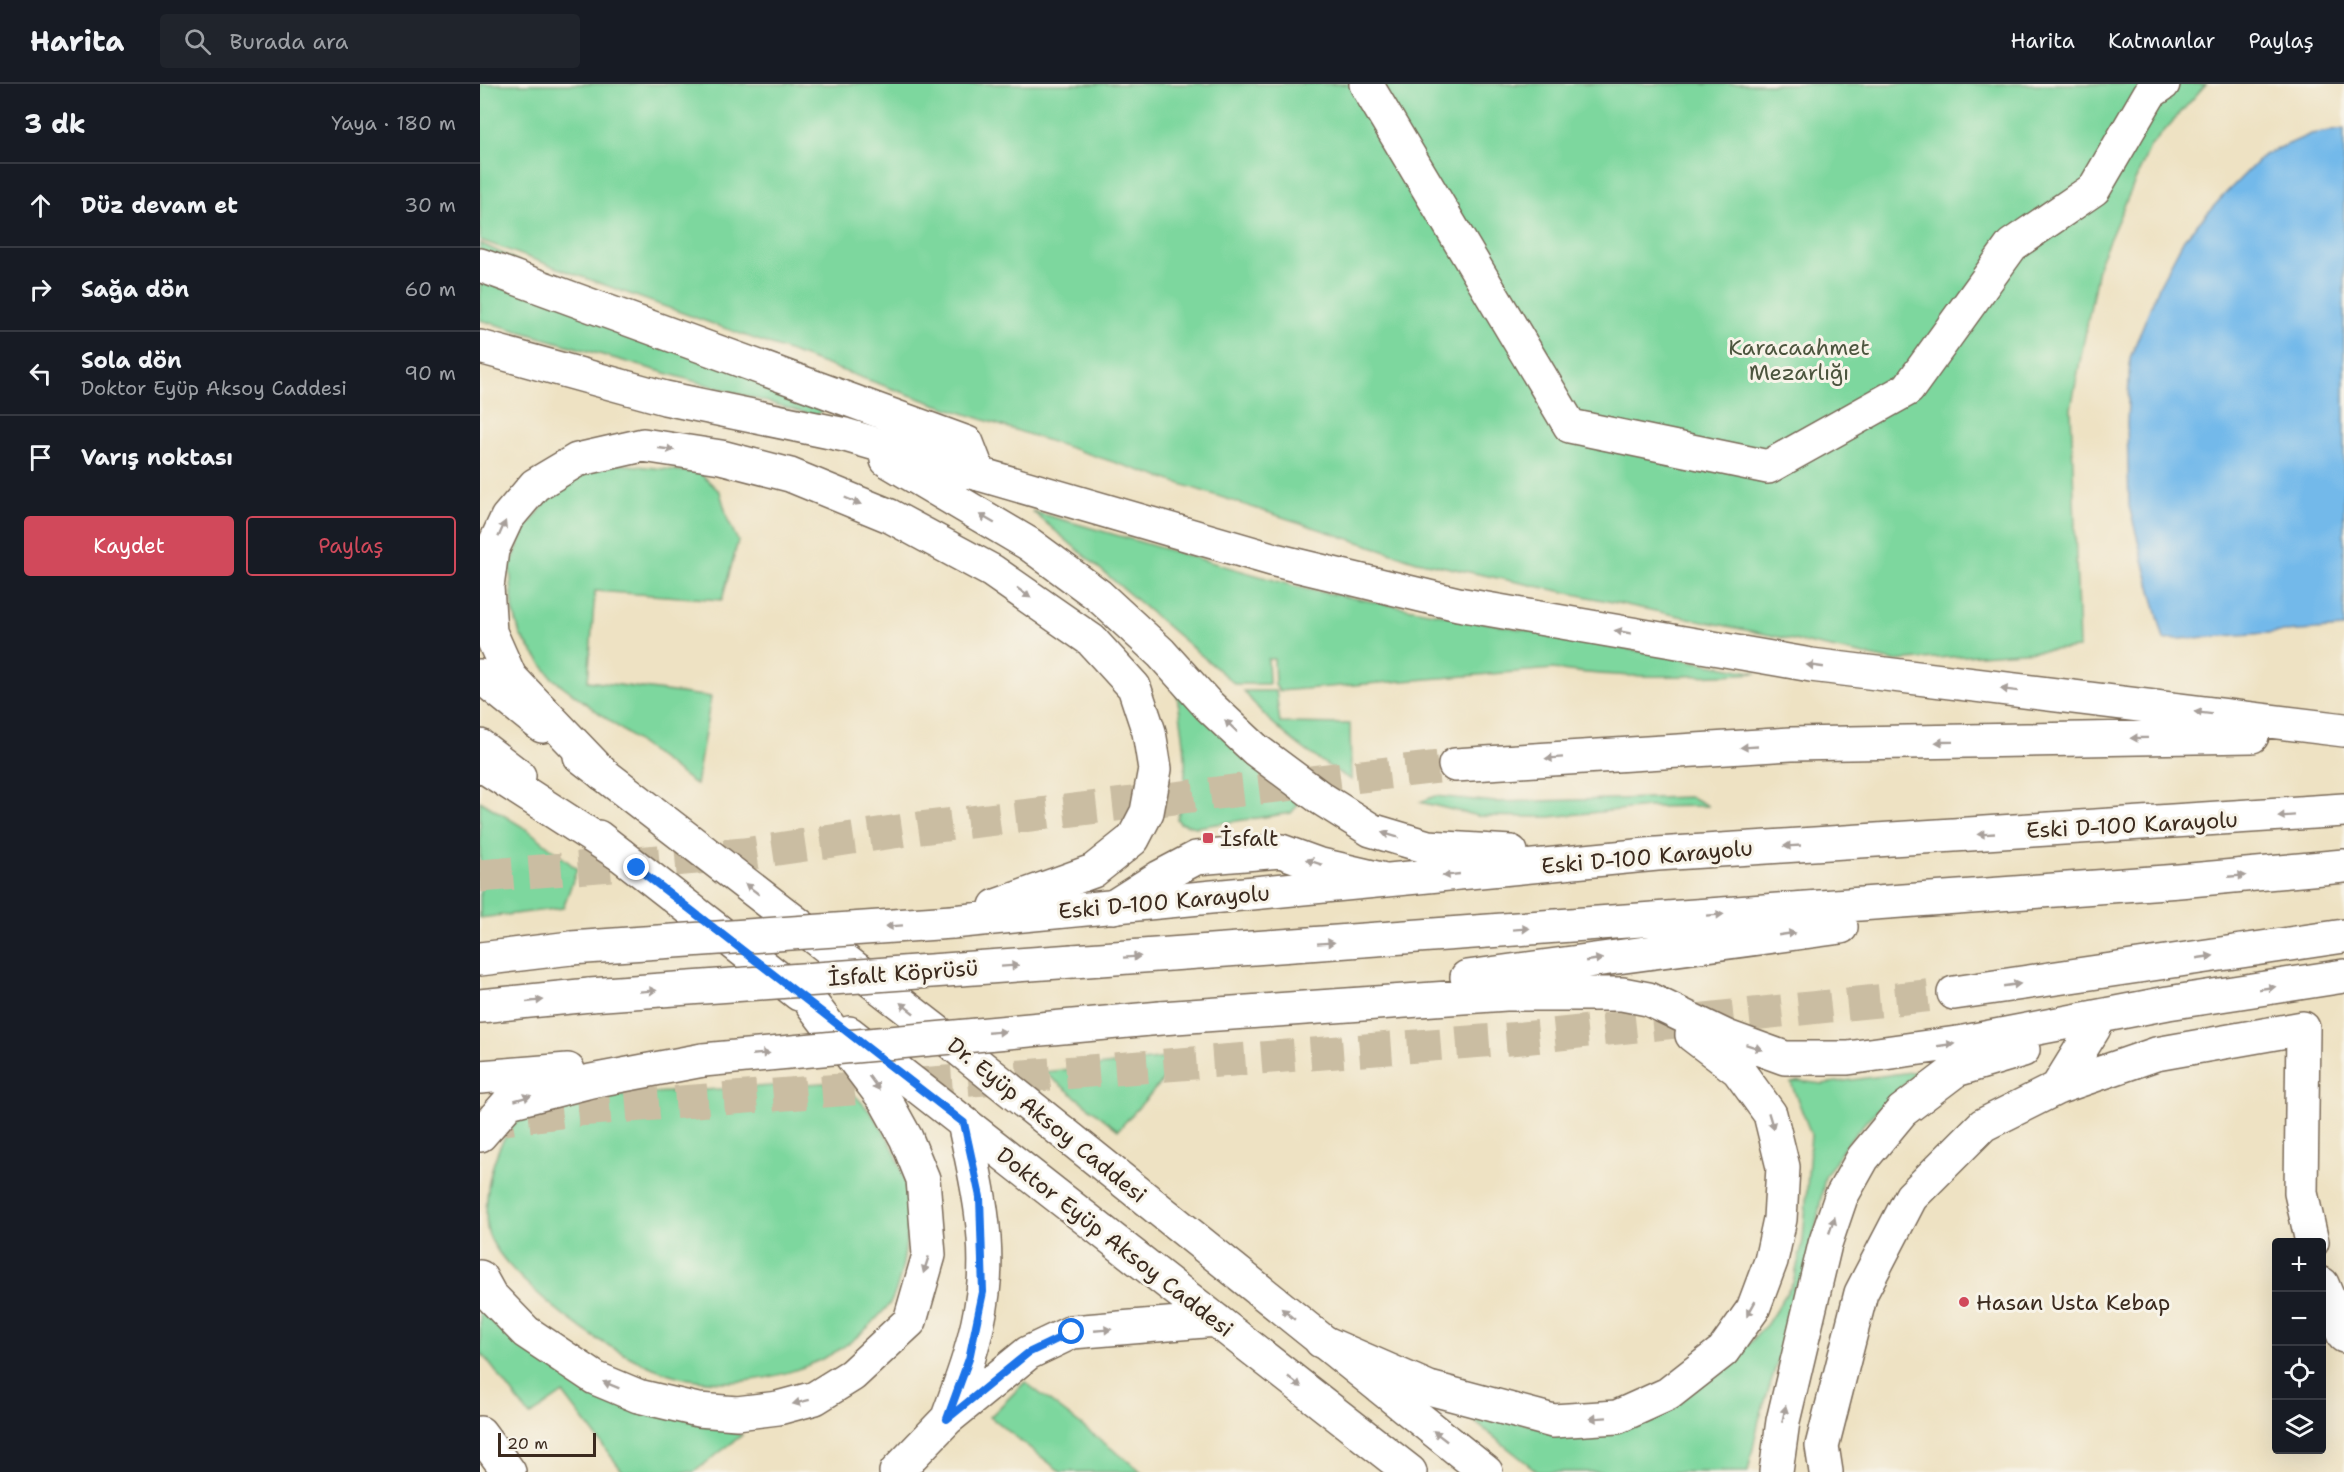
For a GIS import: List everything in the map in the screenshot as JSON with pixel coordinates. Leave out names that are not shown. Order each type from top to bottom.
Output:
[{"type":"main road","points":[[1366,84],[1570,426],[1768,467],[1908,389],[2012,245],[2094,189],[2150,93],[2163,84]]},
{"type":"main road","points":[[480,264],[967,443],[979,474]]},
{"type":"main road","points":[[480,347],[665,398],[844,435],[1275,560],[1458,604],[1811,665],[2344,732]]},
{"type":"main road","points":[[844,435],[1029,544],[1098,595],[1161,653],[1208,705],[1256,750],[1322,800],[1371,830],[1428,847],[1482,851],[1657,854]]},
{"type":"main road","points":[[480,959],[571,948],[952,922],[1093,872],[1133,839],[1147,812],[1155,769],[1149,732],[1134,687],[1091,640],[992,571],[890,516],[790,475],[721,457],[643,445],[578,460],[535,485],[507,518],[492,550],[487,587],[489,627],[510,677],[603,774]]},
{"type":"main road","points":[[480,676],[603,774]]},
{"type":"main road","points":[[1455,765],[1791,744],[2344,732]]},
{"type":"main road","name":"Doktor Eyüp Aksoy Caddesi","points":[[480,746],[1410,1472]]},
{"type":"main road","points":[[480,764],[621,855]]},
{"type":"main road","name":"Dr. Eyüp Aksoy Caddesi","points":[[603,774],[944,1037],[1486,1472]]},
{"type":"main road","name":"Eski D-100 Karayolu","points":[[952,922],[1657,854],[2344,810]]},
{"type":"main road","points":[[1161,1017],[2178,881],[2344,866]]},
{"type":"main road","name":"İsfalt Köprüsü","points":[[480,1006],[590,995],[2178,881]]},
{"type":"main road","points":[[1954,993],[2344,936]]},
{"type":"main road","points":[[480,946],[571,948]]},
{"type":"main road","points":[[480,1077],[703,1060],[1161,1017],[1506,994],[1622,994],[1648,999],[1727,1037],[1785,1058],[1848,1058],[1953,1044],[2168,1003],[2344,976]]},
{"type":"main road","points":[[1321,1341],[1429,1388],[1553,1421],[1617,1417],[1668,1394],[1723,1351],[1753,1309],[1771,1261],[1780,1219],[1783,1167],[1770,1114],[1738,1070],[1698,1038],[1651,1014],[1593,994]]},
{"type":"main road","points":[[1776,1472],[1783,1421],[1825,1244],[1841,1197],[1863,1158],[1902,1111],[1956,1070],[2168,1003]]},
{"type":"main road","points":[[480,1277],[490,1295],[526,1332],[595,1378],[638,1396],[698,1410],[737,1413],[778,1408],[815,1398],[852,1375],[910,1321],[929,1256],[923,1179],[906,1138],[885,1100],[812,1004]]},
{"type":"main road","points":[[2056,1088],[2094,1028]]},
{"type":"main road","points":[[1826,1472],[1822,1446],[1861,1293],[1911,1197],[1983,1125],[2056,1088],[2156,1054],[2303,1028],[2301,1193],[2311,1238]]},
{"type":"main road","points":[[480,1136],[509,1102],[591,1081],[703,1060]]},
{"type":"main road","points":[[947,1419],[969,1359],[983,1292],[980,1197],[964,1123]]},
{"type":"main road","points":[[2325,1292],[2344,1336]]},
{"type":"main road","points":[[896,1472],[947,1419],[1028,1353],[1072,1332],[1216,1320]]},
{"type":"main road","points":[[480,1433],[509,1472]]},
{"type":"green space","name":"Karacaahmet Mezarlığı","points":[[480,84],[2206,84],[2150,147],[2099,263],[2071,408],[2079,648],[1893,661],[1417,561],[932,403],[480,240]]},
{"type":"green space","points":[[480,243],[827,406],[816,416],[480,320]]},
{"type":"green space","points":[[619,464],[700,473],[720,492],[728,520],[738,541],[722,600],[595,591],[588,681],[711,697],[696,785],[552,678],[520,635],[513,609],[510,567],[524,530],[562,483],[603,467]]},
{"type":"green space","points":[[1032,511],[1305,589],[1757,673],[1655,676],[1553,669],[1279,691],[1275,685],[1274,659],[1268,659],[1269,684],[1235,684]]},
{"type":"green space","points":[[1174,679],[1292,796],[1298,805],[1291,813],[1196,827],[1180,823],[1177,819],[1182,802],[1185,767]]},
{"type":"green space","points":[[1244,691],[1276,691],[1280,723],[1350,724],[1351,780],[1293,741],[1255,705]]},
{"type":"green space","points":[[1435,796],[1495,802],[1691,797],[1708,806],[1648,807],[1549,817],[1478,816],[1420,802]]},
{"type":"green space","points":[[480,801],[528,830],[577,869],[563,908],[480,918]]},
{"type":"green space","points":[[1185,1056],[1118,1130],[1044,1072]]},
{"type":"green space","points":[[1918,1071],[1868,1119],[1845,1146],[1825,1177],[1810,1258],[1759,1420],[1748,1472],[1538,1472],[1475,1422],[1472,1412],[1545,1428],[1728,1367],[1767,1324],[1793,1283],[1803,1241],[1811,1134],[1791,1083],[1800,1081],[1822,1084]]},
{"type":"green space","points":[[840,1082],[870,1113],[893,1148],[906,1188],[907,1231],[901,1275],[891,1302],[859,1335],[838,1350],[815,1362],[766,1378],[740,1381],[714,1382],[689,1379],[665,1372],[642,1363],[597,1339],[568,1319],[533,1290],[492,1242],[487,1228],[486,1209],[494,1162],[512,1127],[530,1112],[614,1095]]},
{"type":"green space","points":[[480,1310],[506,1333],[694,1422],[742,1435],[694,1472],[623,1472],[563,1393],[530,1416],[483,1355],[480,1355]]},
{"type":"green space","points":[[1025,1382],[1142,1472],[1061,1472],[990,1417]]},
{"type":"water","points":[[2344,129],[2344,628],[2164,640],[2129,506],[2127,423],[2130,358],[2159,286],[2184,239],[2224,195],[2264,155],[2311,134]]},
{"type":"tunnel","points":[[480,876],[744,854],[920,828],[1455,765]]},
{"type":"tunnel","points":[[480,1122],[577,1110],[1522,1038],[1954,993]]},
{"type":"place","name":"İsfalt","points":[[1208,838]]},
{"type":"place","name":"Hasan Usta Kebap","points":[[1964,1302]]},
{"type":"route","points":[[637,868],[964,1123],[980,1197],[984,1254],[983,1292],[969,1359],[947,1419],[1028,1353],[1072,1332]]}]
